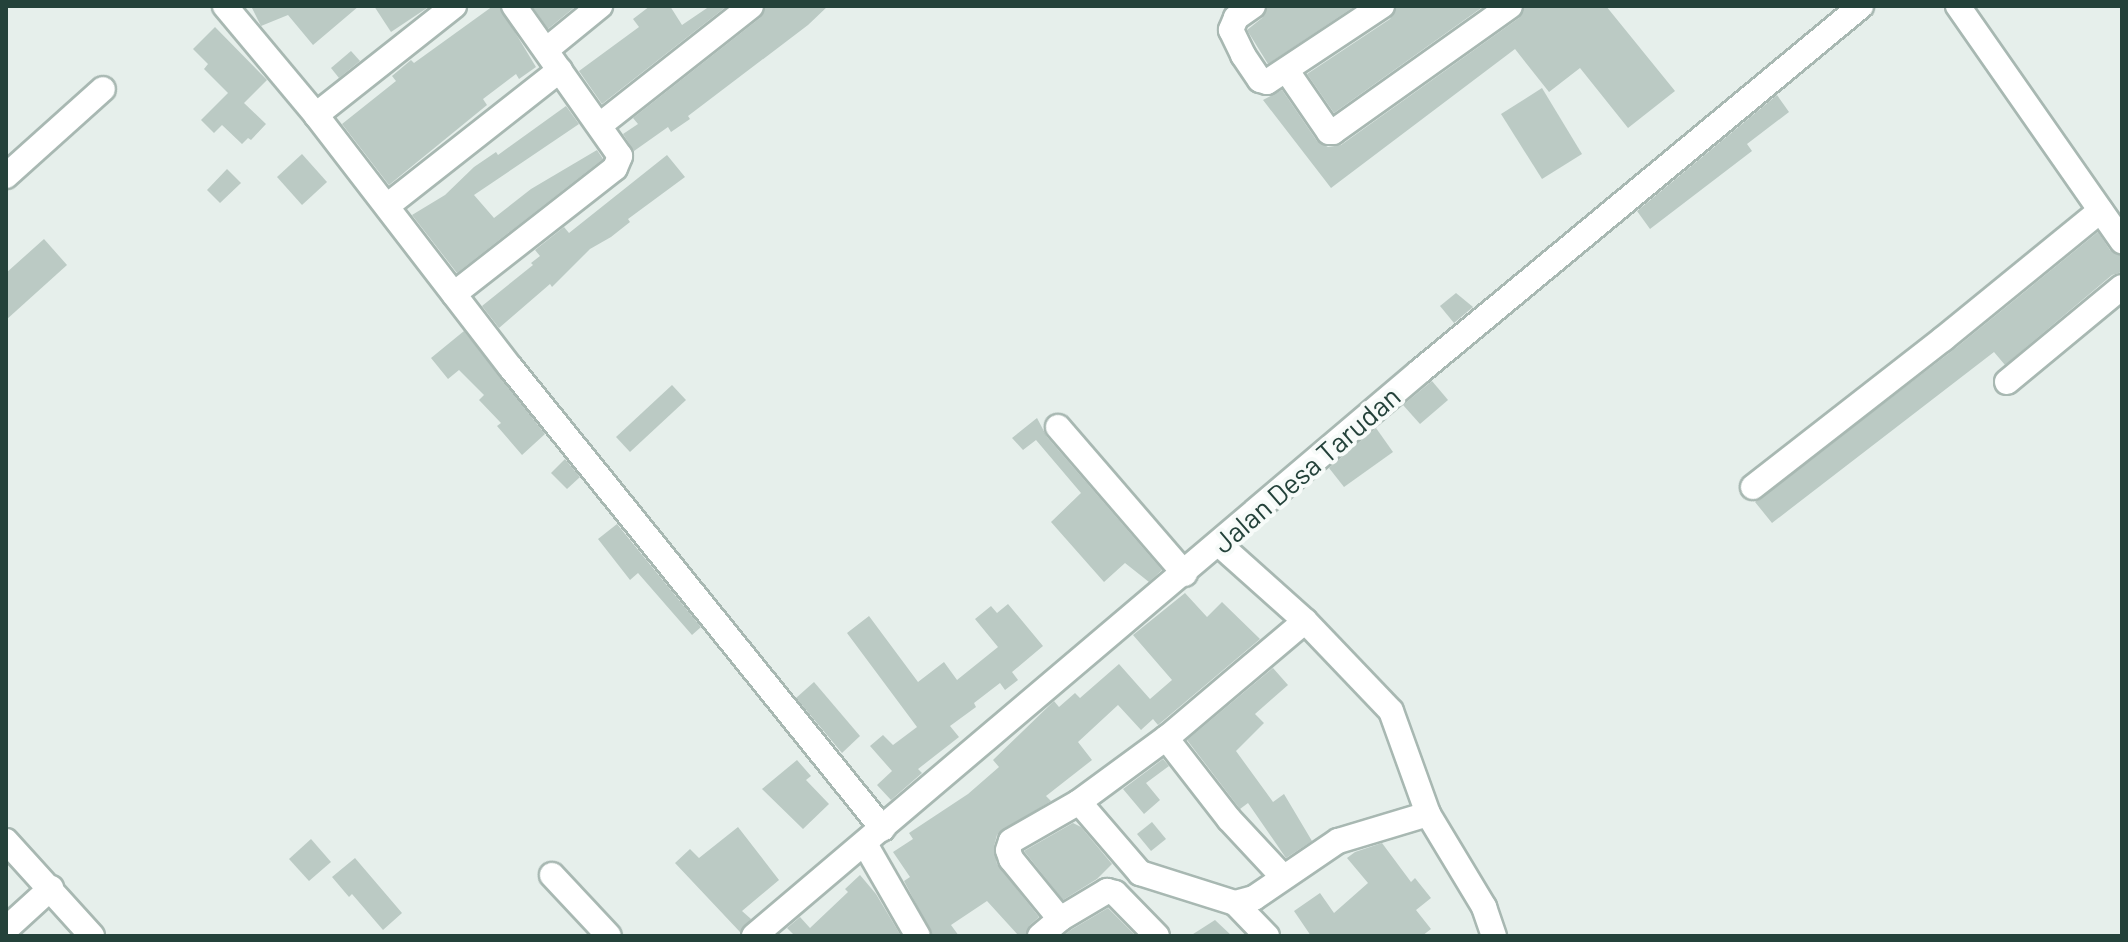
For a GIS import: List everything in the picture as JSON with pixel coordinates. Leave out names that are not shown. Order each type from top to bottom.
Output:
[{"type":"street","points":[[225,6],[316,115],[874,836],[918,936]]},
{"type":"street","points":[[316,115],[454,6]]},
{"type":"street","points":[[454,294],[615,168],[620,156],[514,6]]},
{"type":"street","points":[[546,50],[600,6]]},
{"type":"street","points":[[600,125],[751,6]]},
{"type":"street","points":[[1253,6],[1236,18],[1231,27],[1232,35],[1260,80],[1271,81],[1382,6]]},
{"type":"street","points":[[1287,71],[1329,132],[1333,132],[1510,6]]},
{"type":"street","name":"Jalan Desa Tarudan","points":[[754,936],[1185,574],[1419,372],[1861,6]]},
{"type":"street","points":[[1958,6],[2122,241]]},
{"type":"street","points":[[387,206],[560,70]]},
{"type":"street","points":[[6,176],[103,89]]},
{"type":"street","points":[[1753,487],[1943,339],[2100,211]]},
{"type":"street","points":[[2007,382],[2122,287]]},
{"type":"street","points":[[1058,427],[1185,574]]},
{"type":"street","points":[[1219,544],[1298,627],[1391,711],[1428,814],[1484,907],[1494,936]]},
{"type":"street","points":[[1060,919],[1011,859],[1008,846],[1079,802],[1166,738],[1298,627]]},
{"type":"street","points":[[1166,738],[1229,819],[1283,877]]},
{"type":"street","points":[[1079,802],[1140,873],[1235,903],[1267,936]]},
{"type":"street","points":[[1235,903],[1254,898],[1338,841],[1428,814]]},
{"type":"street","points":[[8,848],[51,888],[92,936]]},
{"type":"street","points":[[552,875],[609,936]]},
{"type":"street","points":[[6,929],[51,888]]},
{"type":"street","points":[[1040,936],[1060,919],[1107,891],[1115,893],[1157,936]]},
{"type":"building","points":[[251,6],[359,6],[313,45],[288,15],[261,26]]},
{"type":"building","points":[[374,6],[430,6],[391,32]]},
{"type":"building","points":[[493,6],[499,6],[536,67],[519,79],[516,74],[483,99],[487,105],[389,185],[342,124],[396,81],[392,76],[411,60],[414,63]]},
{"type":"building","points":[[532,6],[576,6],[548,29]]},
{"type":"building","points":[[650,6],[670,6],[682,25],[710,6],[727,6],[602,104],[579,71],[639,27],[633,19]]},
{"type":"building","points":[[766,6],[828,6],[808,25],[688,116],[690,119],[671,132],[668,127],[634,151],[623,134],[638,124],[633,118],[760,18]]},
{"type":"building","points":[[1268,6],[1355,6],[1268,64],[1247,30],[1262,18]]},
{"type":"building","points":[[1397,6],[1484,6],[1334,113],[1307,74],[1390,19]]},
{"type":"building","points":[[1525,6],[1606,6],[1675,91],[1628,128],[1580,68],[1549,92],[1515,49],[1331,188],[1263,100],[1282,90],[1317,141],[1328,147],[1341,145],[1519,18]]},
{"type":"building","points":[[215,27],[267,80],[244,103],[266,124],[251,140],[248,138],[242,144],[222,125],[214,133],[201,120],[228,93],[204,69],[208,64],[193,49]]},
{"type":"building","points":[[351,51],[360,61],[339,78],[331,68]]},
{"type":"building","points":[[1542,88],[1582,154],[1542,179],[1501,114]]},
{"type":"building","points":[[1777,95],[1789,112],[1747,144],[1752,151],[1650,229],[1637,211]]},
{"type":"building","points":[[566,106],[579,124],[474,195],[494,218],[531,189],[597,150],[603,159],[457,273],[412,215],[445,195],[474,167],[496,152],[498,155]]},
{"type":"building","points":[[302,154],[327,182],[302,205],[277,177]]},
{"type":"building","points":[[667,155],[685,177],[628,219],[630,222],[611,237],[590,249],[552,287],[550,284],[499,328],[482,306],[533,265],[531,263],[540,256],[535,250],[564,227],[569,233]]},
{"type":"building","points":[[227,169],[241,183],[220,203],[207,190]]},
{"type":"building","points":[[2098,232],[2110,250],[2122,256],[2122,272],[2112,275],[2005,365],[1994,352],[1772,523],[1755,502],[1952,351]]},
{"type":"building","points":[[44,239],[67,265],[6,320],[6,273]]},
{"type":"building","points":[[1456,293],[1473,307],[1454,323],[1440,306]]},
{"type":"building","points":[[464,331],[545,434],[522,455],[497,426],[501,423],[479,400],[484,395],[459,370],[448,379],[431,358]]},
{"type":"building","points":[[1432,381],[1448,400],[1420,424],[1403,405]]},
{"type":"building","points":[[672,385],[686,400],[630,452],[616,437]]},
{"type":"building","points":[[1037,418],[1047,437],[1162,570],[1149,582],[1125,563],[1104,582],[1051,522],[1081,493],[1036,440],[1023,450],[1012,438]]},
{"type":"building","points":[[1376,428],[1393,452],[1344,487],[1329,468]]},
{"type":"building","points":[[565,459],[580,477],[567,489],[551,473]]},
{"type":"building","points":[[617,524],[701,627],[692,635],[638,573],[630,580],[598,539]]},
{"type":"building","points":[[1185,593],[1207,617],[1222,602],[1260,639],[1158,725],[1153,719],[1141,730],[1118,705],[1078,742],[1092,760],[1046,796],[1051,801],[997,835],[994,846],[997,864],[1039,917],[1030,925],[1025,936],[1019,936],[987,901],[951,925],[959,936],[933,936],[904,881],[910,877],[893,852],[913,839],[909,833],[968,794],[999,767],[993,760],[1054,701],[1059,707],[1075,693],[1080,698],[1119,664],[1150,699],[1172,680],[1133,635]]},
{"type":"building","points":[[1008,604],[1043,646],[1012,672],[1018,680],[1005,690],[1000,683],[974,703],[976,707],[950,726],[959,737],[918,769],[922,773],[891,800],[877,785],[892,771],[870,746],[883,735],[893,745],[917,727],[847,633],[869,616],[918,682],[944,662],[957,680],[998,647],[975,619],[991,606],[997,613]]},
{"type":"building","points":[[1273,668],[1288,685],[1255,714],[1264,723],[1236,751],[1273,802],[1284,794],[1312,841],[1286,858],[1248,803],[1240,809],[1187,740]]},
{"type":"building","points":[[814,682],[860,736],[842,753],[796,698]]},
{"type":"building","points":[[1163,759],[1169,766],[1146,783],[1160,800],[1144,814],[1123,789]]},
{"type":"building","points":[[797,760],[811,776],[806,780],[829,804],[803,829],[762,789]]},
{"type":"building","points":[[1152,822],[1166,839],[1151,851],[1137,834]]},
{"type":"building","points":[[1073,823],[1081,827],[1112,864],[1097,879],[1063,900],[1024,851]]},
{"type":"building","points":[[738,827],[779,880],[742,911],[751,919],[740,932],[675,863],[690,849],[699,858]]},
{"type":"building","points":[[311,839],[331,862],[309,881],[289,859]]},
{"type":"building","points":[[1382,843],[1411,882],[1415,878],[1431,898],[1416,910],[1431,929],[1422,936],[1311,936],[1294,911],[1320,893],[1334,913],[1368,883],[1347,858]]},
{"type":"building","points":[[355,858],[402,913],[383,930],[352,894],[349,897],[332,877]]},
{"type":"building","points":[[860,875],[876,894],[901,936],[795,936],[787,928],[800,917],[810,928],[848,892],[845,889]]},
{"type":"building","points":[[1108,908],[1136,936],[1063,936],[1069,931]]},
{"type":"building","points":[[1215,920],[1232,936],[1190,936]]}]
